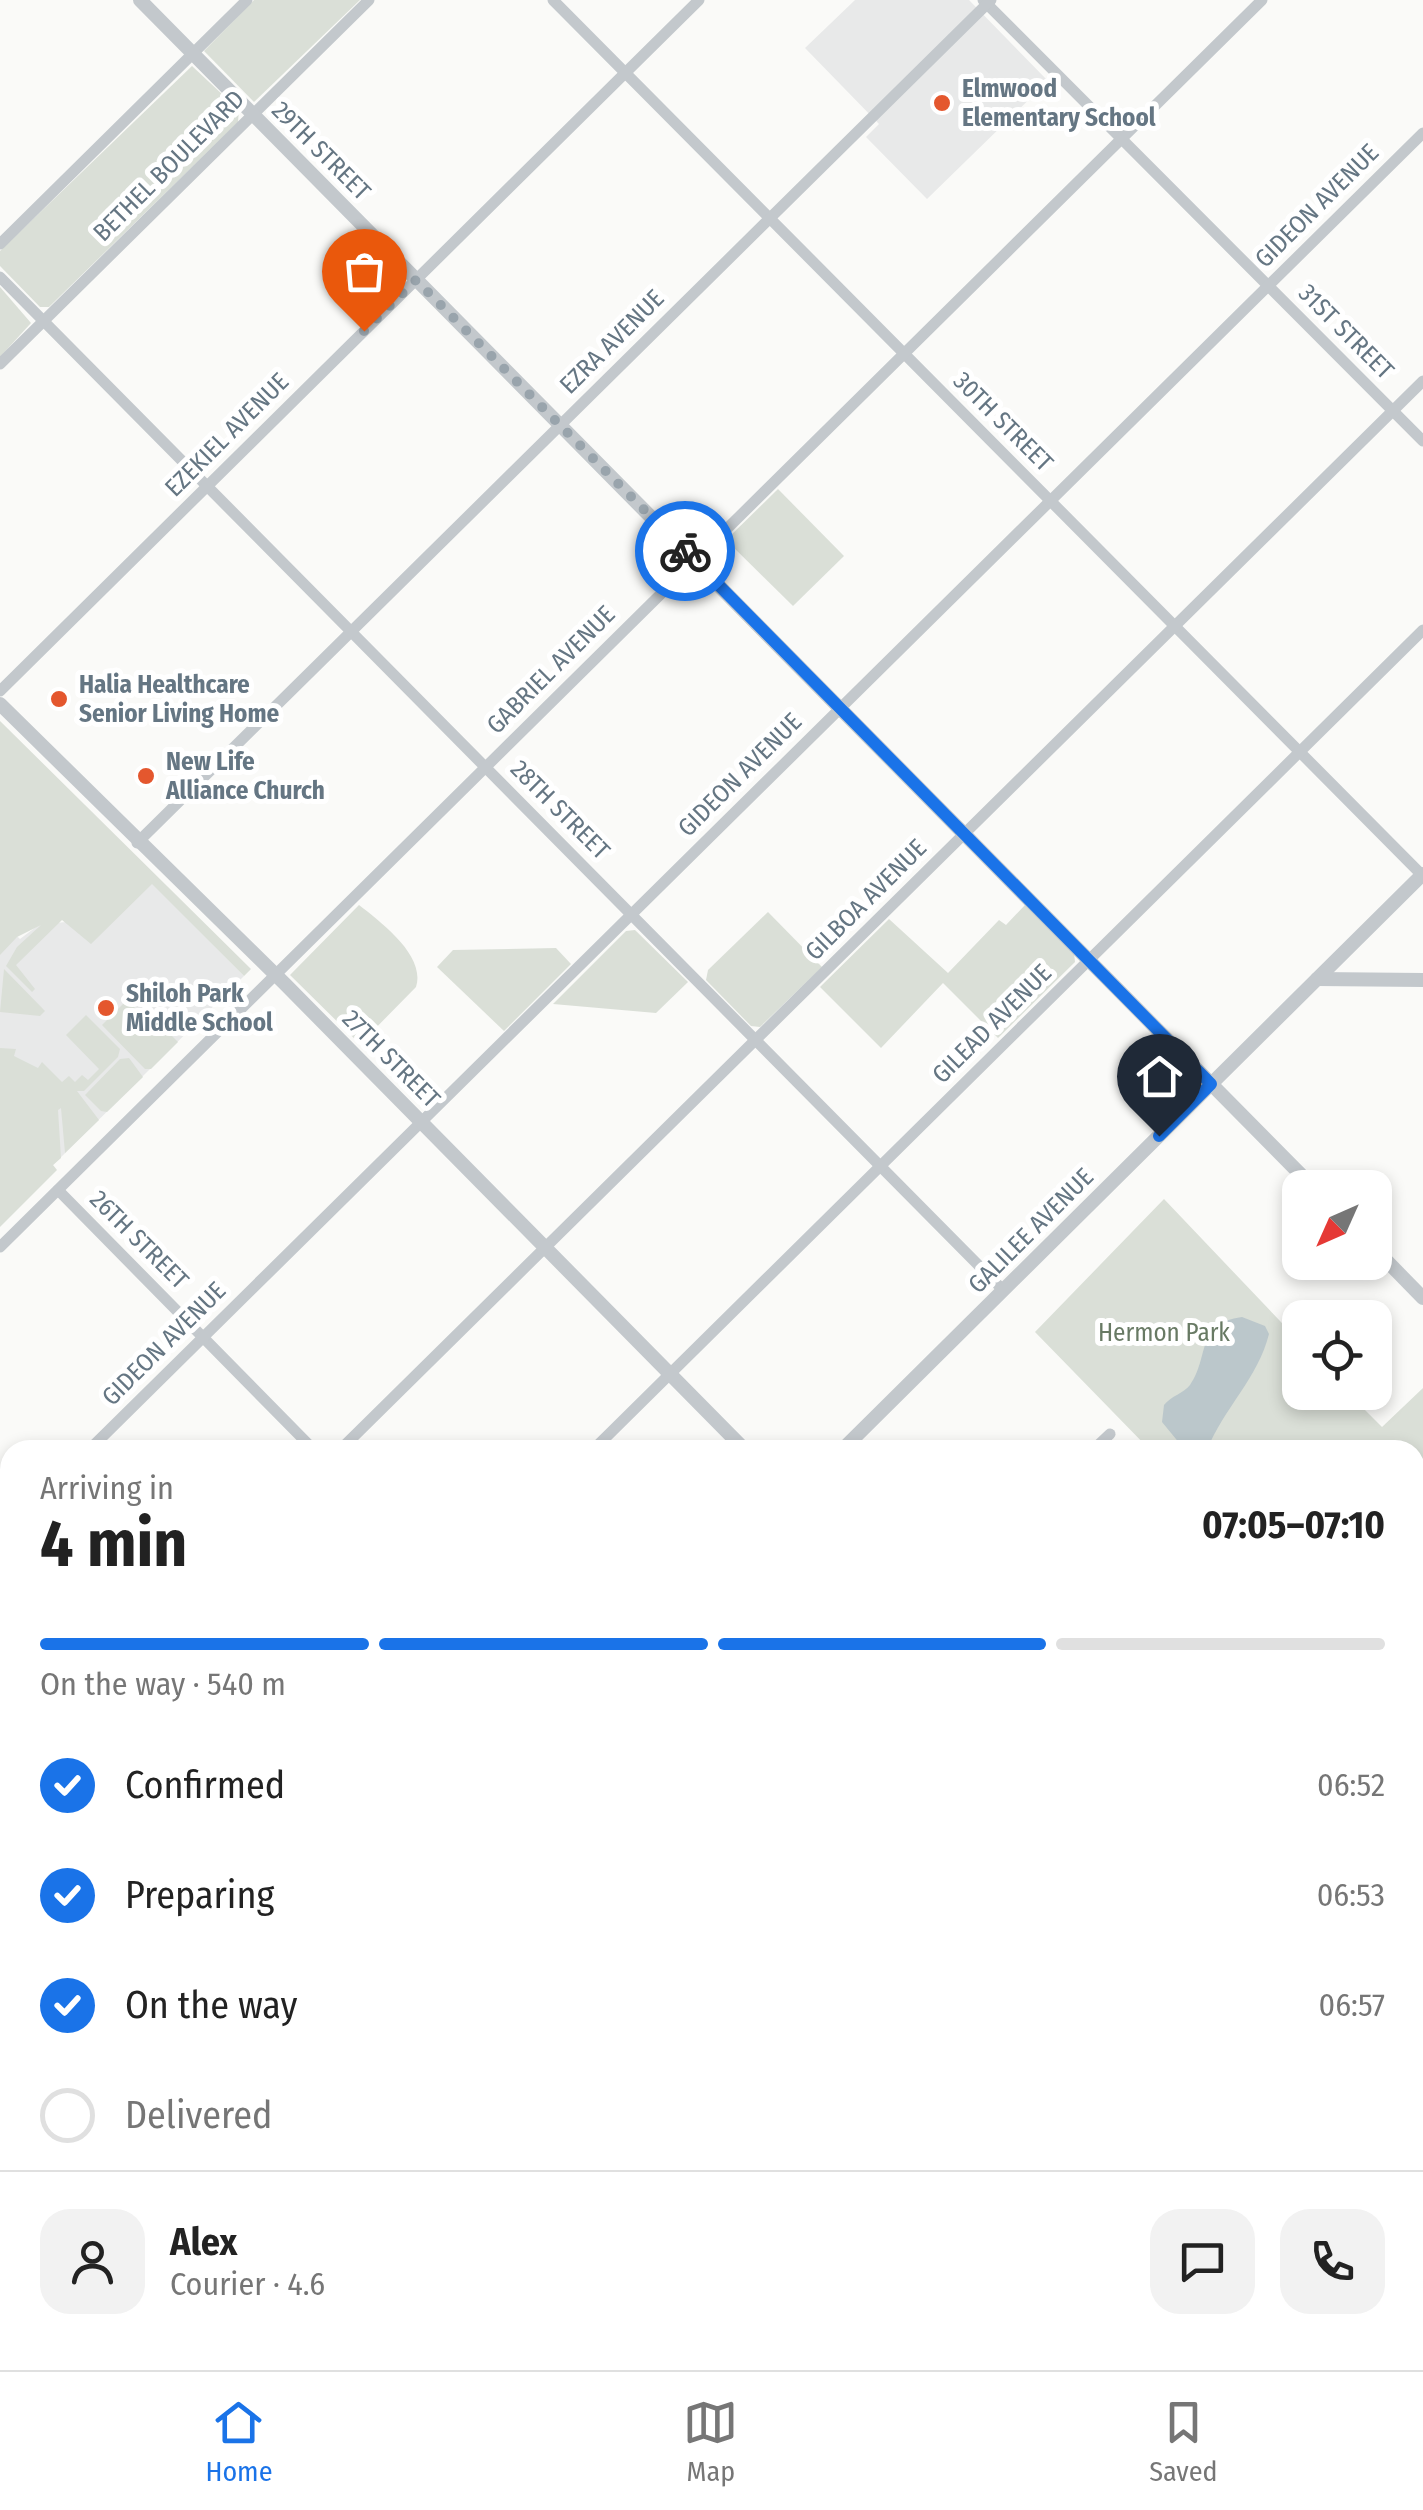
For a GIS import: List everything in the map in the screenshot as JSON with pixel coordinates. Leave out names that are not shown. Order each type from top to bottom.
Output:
[{"type":"street","name":"29TH STREET","points":[[140,0],[1296,1170]]},
{"type":"street","points":[[0,244],[247,0]]},
{"type":"street","name":"BETHEL BOULEVARD","points":[[0,364],[368,0]]},
{"type":"street","name":"30TH STREET","points":[[552,0],[1423,875]]},
{"type":"street","name":"EZEKIEL AVENUE","points":[[0,691],[699,0]]},
{"type":"street","name":"GABRIEL AVENUE","points":[[0,1247],[1262,0]]},
{"type":"street","name":"31ST STREET","points":[[987,1],[1423,441]]},
{"type":"street","name":"EZRA AVENUE","points":[[137,843],[987,1]]},
{"type":"street","name":"GIDEON AVENUE","points":[[99,1440],[1423,133]]},
{"type":"street","name":"28TH STREET","points":[[0,277],[1003,1290]]},
{"type":"street","name":"GILBOA AVENUE","points":[[350,1440],[1423,381]]},
{"type":"street","name":"GILEAD AVENUE","points":[[603,1440],[1423,630]]},
{"type":"street","name":"27TH STREET","points":[[0,704],[137,843],[276,974],[735,1440]]},
{"type":"street","name":"GALILEE AVENUE","points":[[852,1440],[1423,875]]},
{"type":"street","points":[[1317,979],[1423,980]]},
{"type":"street","name":"26TH STREET","points":[[58,1190],[304,1440]]},
{"type":"street","points":[[1392,1267],[1423,1298]]},
{"type":"street","points":[[1104,1440],[1110,1434]]},
{"type":"shaded area","name":"Elmwood Elementary School","points":[[855,0],[969,0],[1048,81],[927,199],[866,137],[879,124],[805,48]]},
{"type":"shaded area","name":"Shiloh Park Middle School","points":[[152,883],[244,976],[53,1165],[0,1112],[0,920],[20,939],[40,924],[67,922]]},
{"type":"shaded area","points":[[1242,1317],[1265,1326],[1269,1334],[1264,1350],[1212,1440],[1177,1440],[1162,1422],[1164,1405],[1190,1385],[1210,1334],[1227,1320]]},
{"type":"green space","points":[[254,0],[360,0],[254,102],[204,51]]},
{"type":"green space","points":[[192,66],[239,110],[238,122],[49,307],[40,307],[0,266],[0,251]]},
{"type":"green space","points":[[0,287],[31,323],[0,357]]},
{"type":"green space","points":[[778,489],[844,556],[793,606],[726,540]]},
{"type":"green space","points":[[0,721],[251,969],[244,976],[152,884],[91,944],[62,920],[16,965],[35,989],[32,992],[6,966],[17,947],[41,925],[17,937],[0,955]]},
{"type":"green space","points":[[359,905],[400,941],[415,964],[417,975],[416,987],[360,1044],[290,975]]},
{"type":"green space","points":[[1025,905],[1074,953],[1075,962],[998,1038],[943,983],[881,1048],[820,987],[889,919],[948,973],[999,920],[1006,925]]},
{"type":"green space","points":[[768,912],[822,967],[760,1027],[751,1026],[706,980],[708,970]]},
{"type":"green space","points":[[635,930],[688,982],[656,1013],[553,1004],[626,931]]},
{"type":"green space","points":[[556,948],[571,964],[504,1031],[437,967],[453,950]]},
{"type":"green space","points":[[4,969],[45,1011],[40,1016],[0,1012]]},
{"type":"green space","points":[[127,1000],[140,1013],[148,1012],[178,1042],[151,1069],[145,1069],[102,1025]]},
{"type":"green space","points":[[86,1015],[120,1049],[118,1057],[84,1091],[77,1091],[99,1120],[65,1153],[61,1108],[58,1110],[61,1158],[53,1165],[57,1170],[0,1227],[0,1048],[16,1049],[14,1056],[38,1068],[42,1062],[62,1082],[69,1076],[75,1082],[82,1075],[88,1080],[99,1069],[66,1035]]},
{"type":"green space","points":[[129,1058],[143,1077],[107,1112],[101,1111],[85,1095],[120,1059]]},
{"type":"green space","name":"Hermon Park","points":[[1164,1199],[1282,1323],[1282,1410],[1365,1410],[1382,1427],[1423,1388],[1423,1440],[1140,1440],[1035,1332]]},
{"type":"way so far","points":[[364,331],[416,280],[685,551]]},
{"type":"place","name":"Elmwood Elementary School","points":[[942,103]]},
{"type":"place","name":"Halia Healthcare Senior Living Home","points":[[59,699]]},
{"type":"place","name":"New Life Alliance Church","points":[[146,776]]},
{"type":"place","name":"Shiloh Park Middle School","points":[[106,1008]]},
{"type":"route","points":[[685,551],[1211,1084],[1159,1136]]}]
